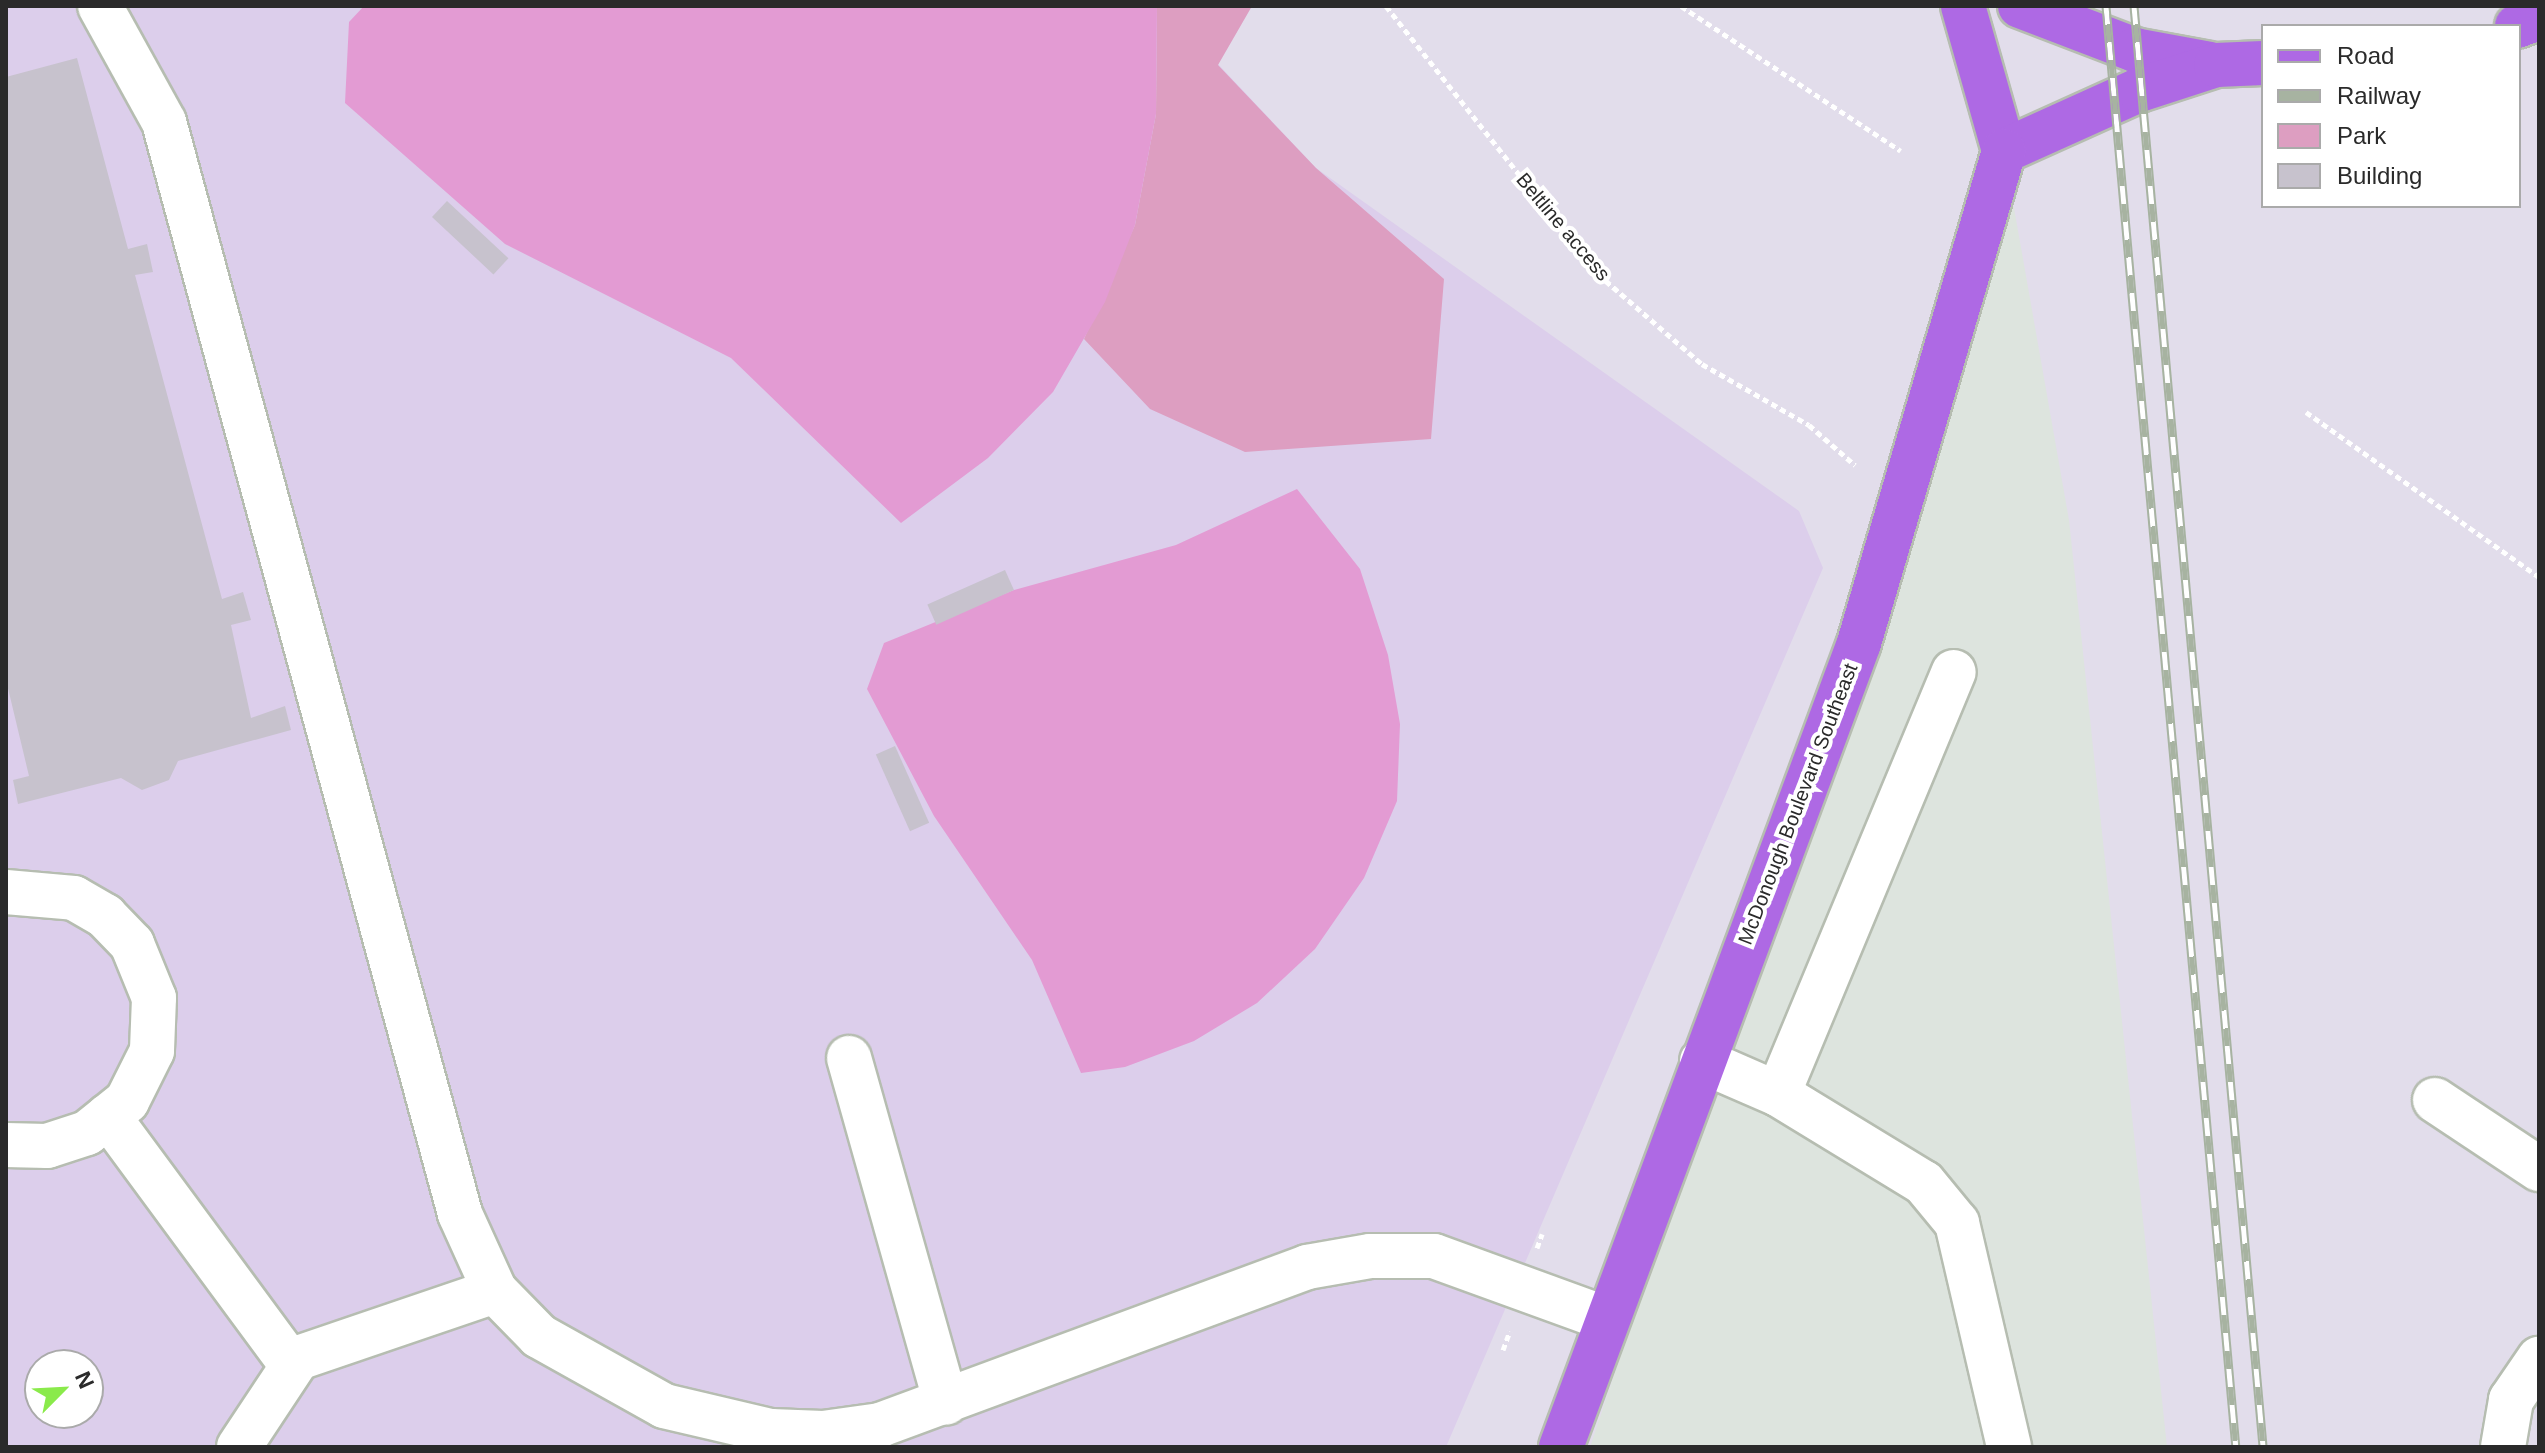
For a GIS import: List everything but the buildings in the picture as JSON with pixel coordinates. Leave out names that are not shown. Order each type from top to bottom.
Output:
[{"type":"main road","points":[[1963,6],[2004,151],[2139,90],[2216,65]]},
{"type":"main road","points":[[2020,6],[2135,50],[2216,65],[2261,63]]},
{"type":"main road","name":"McDonough Boulevard Southeast","points":[[1561,1447],[1859,643],[2004,151]]},
{"type":"lane","points":[[100,6],[164,122],[460,1214],[495,1291],[551,1344],[664,1406],[722,1420],[823,1433],[946,1403],[1307,1267],[1370,1256],[1434,1256],[1607,1319]]},
{"type":"lane","points":[[1778,1094],[1954,672]]},
{"type":"lane","points":[[6,892],[74,898],[132,944],[154,998],[152,1051],[127,1101],[87,1133],[47,1146],[6,1145]]},
{"type":"lane","points":[[849,1058],[946,1403]]},
{"type":"lane","points":[[1702,1061],[1778,1094],[1924,1183],[1957,1223],[2009,1447]]},
{"type":"lane","points":[[2435,1100],[2539,1169]]},
{"type":"lane","points":[[108,1116],[292,1366]]},
{"type":"lane","points":[[239,1447],[292,1366],[376,1328],[495,1291]]},
{"type":"lane","points":[[2503,1447],[2511,1400],[2539,1359]]},
{"type":"path","name":"Beltline access","points":[[1386,6],[1598,274],[1702,364],[1809,425],[1855,465]]},
{"type":"path","points":[[1681,6],[1901,151]]},
{"type":"path","points":[[2306,412],[2539,577]]},
{"type":"shaded area","points":[[6,6],[1252,6],[1218,64],[1316,168],[1799,511],[1823,568],[1446,1447],[6,1447]]},
{"type":"shaded area","points":[[364,6],[1157,6],[1156,114],[1135,225],[1105,302],[1053,392],[988,458],[901,523],[731,358],[505,244],[345,103],[349,22]]},
{"type":"shaded area","points":[[2004,151],[2069,520],[2167,1447],[1590,1447],[1859,643]]},
{"type":"shaded area","points":[[1297,489],[1360,569],[1388,655],[1400,724],[1397,801],[1364,878],[1315,949],[1257,1003],[1194,1041],[1125,1067],[1081,1073],[1032,960],[934,816],[867,689],[884,643],[1014,590],[1176,545]]},
{"type":"green space","points":[[1157,6],[1252,6],[1218,65],[1316,168],[1444,279],[1431,439],[1245,452],[1150,409],[1084,339],[1135,225],[1156,114]]},
{"type":"railway","points":[[2106,6],[2236,1447]]},
{"type":"railway","points":[[2134,6],[2263,1447]]}]
